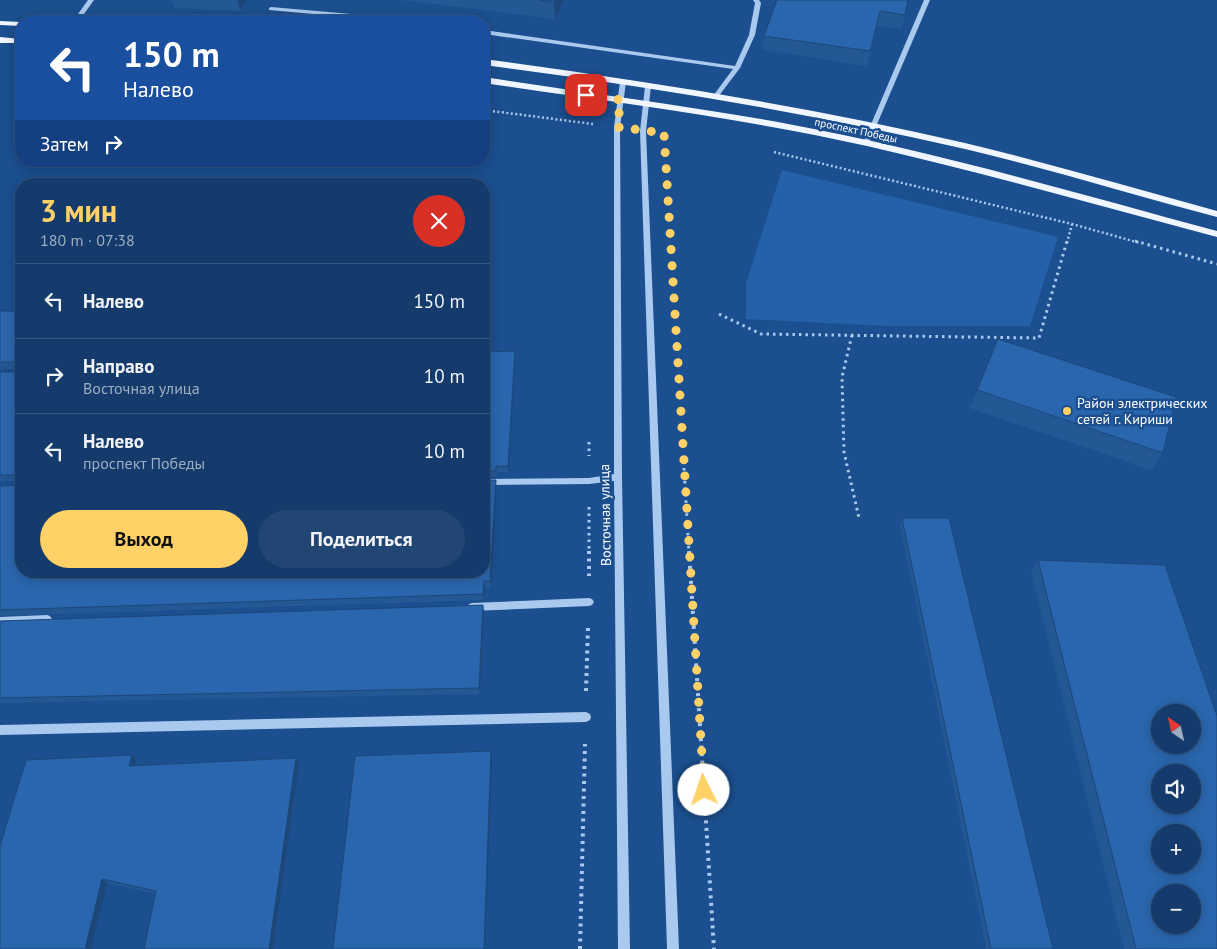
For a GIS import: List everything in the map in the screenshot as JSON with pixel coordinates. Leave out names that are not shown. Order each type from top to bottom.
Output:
[{"type":"main road","points":[[0,23],[15,24]]},
{"type":"main road","points":[[0,40],[15,41]]},
{"type":"main road","name":"проспект Победы","points":[[490,63],[716,96],[874,127],[998,155],[1217,214]]},
{"type":"main road","name":"проспект Победы","points":[[490,81],[783,126],[866,143],[981,170],[1217,234]]},
{"type":"street","points":[[80,15],[91,0]]},
{"type":"street","points":[[866,143],[927,0]]},
{"type":"street","points":[[271,9],[340,15]]},
{"type":"street","points":[[490,33],[737,68]]},
{"type":"street","name":"Восточная улица","points":[[623,82],[617,127],[618,477],[624,949]]},
{"type":"street","points":[[648,86],[643,140],[673,949]]},
{"type":"street","points":[[490,482],[588,481],[618,477]]},
{"type":"street","points":[[462,607],[589,602]]},
{"type":"street","points":[[0,621],[59,619]]},
{"type":"street","points":[[0,730],[586,717]]},
{"type":"lane","points":[[716,96],[737,68],[752,34],[758,2],[756,0]]},
{"type":"path","points":[[490,111],[617,127]]},
{"type":"path","points":[[592,124],[592,133]]},
{"type":"path","points":[[766,151],[1072,224],[1217,264]]},
{"type":"path","points":[[719,314],[761,334],[1039,338],[1072,224]]},
{"type":"path","points":[[852,335],[842,377],[844,442],[859,518]]},
{"type":"path","points":[[580,949],[589,602],[589,441]]},
{"type":"path","points":[[684,461],[714,949]]},
{"type":"shaded area","points":[[782,170],[1058,237],[1030,326],[886,326],[746,319],[746,283]]},
{"type":"building","points":[[539,0],[555,0],[554,2]]},
{"type":"building","points":[[777,0],[908,0],[905,15],[880,11],[870,51],[764,36]]},
{"type":"building","points":[[0,311],[15,311],[15,362],[0,362]]},
{"type":"building","points":[[998,339],[1176,397],[1163,453],[977,390]]},
{"type":"building","points":[[515,351],[508,466],[496,466],[496,471],[490,471],[490,352]]},
{"type":"building","points":[[0,372],[15,372],[15,475],[0,475]]},
{"type":"building","points":[[490,480],[496,480],[490,581],[484,581],[483,594],[0,610],[0,486],[15,485],[15,578],[490,578]]},
{"type":"building","points":[[902,518],[949,518],[1053,949],[991,949]]},
{"type":"building","points":[[1038,560],[1165,565],[1217,716],[1217,949],[1136,949]]},
{"type":"building","points":[[483,605],[479,688],[0,698],[0,621]]},
{"type":"building","points":[[491,751],[484,949],[333,949],[355,756]]},
{"type":"building","points":[[132,755],[129,766],[296,758],[269,949],[144,949],[156,891],[102,879],[85,949],[0,949],[0,846],[26,760]]},
{"type":"place","name":"Район электрических сетей г. Кириши","points":[[1067,411]]},
{"type":"route","points":[[586,95],[621,100],[617,127],[664,133],[704,790]]}]
